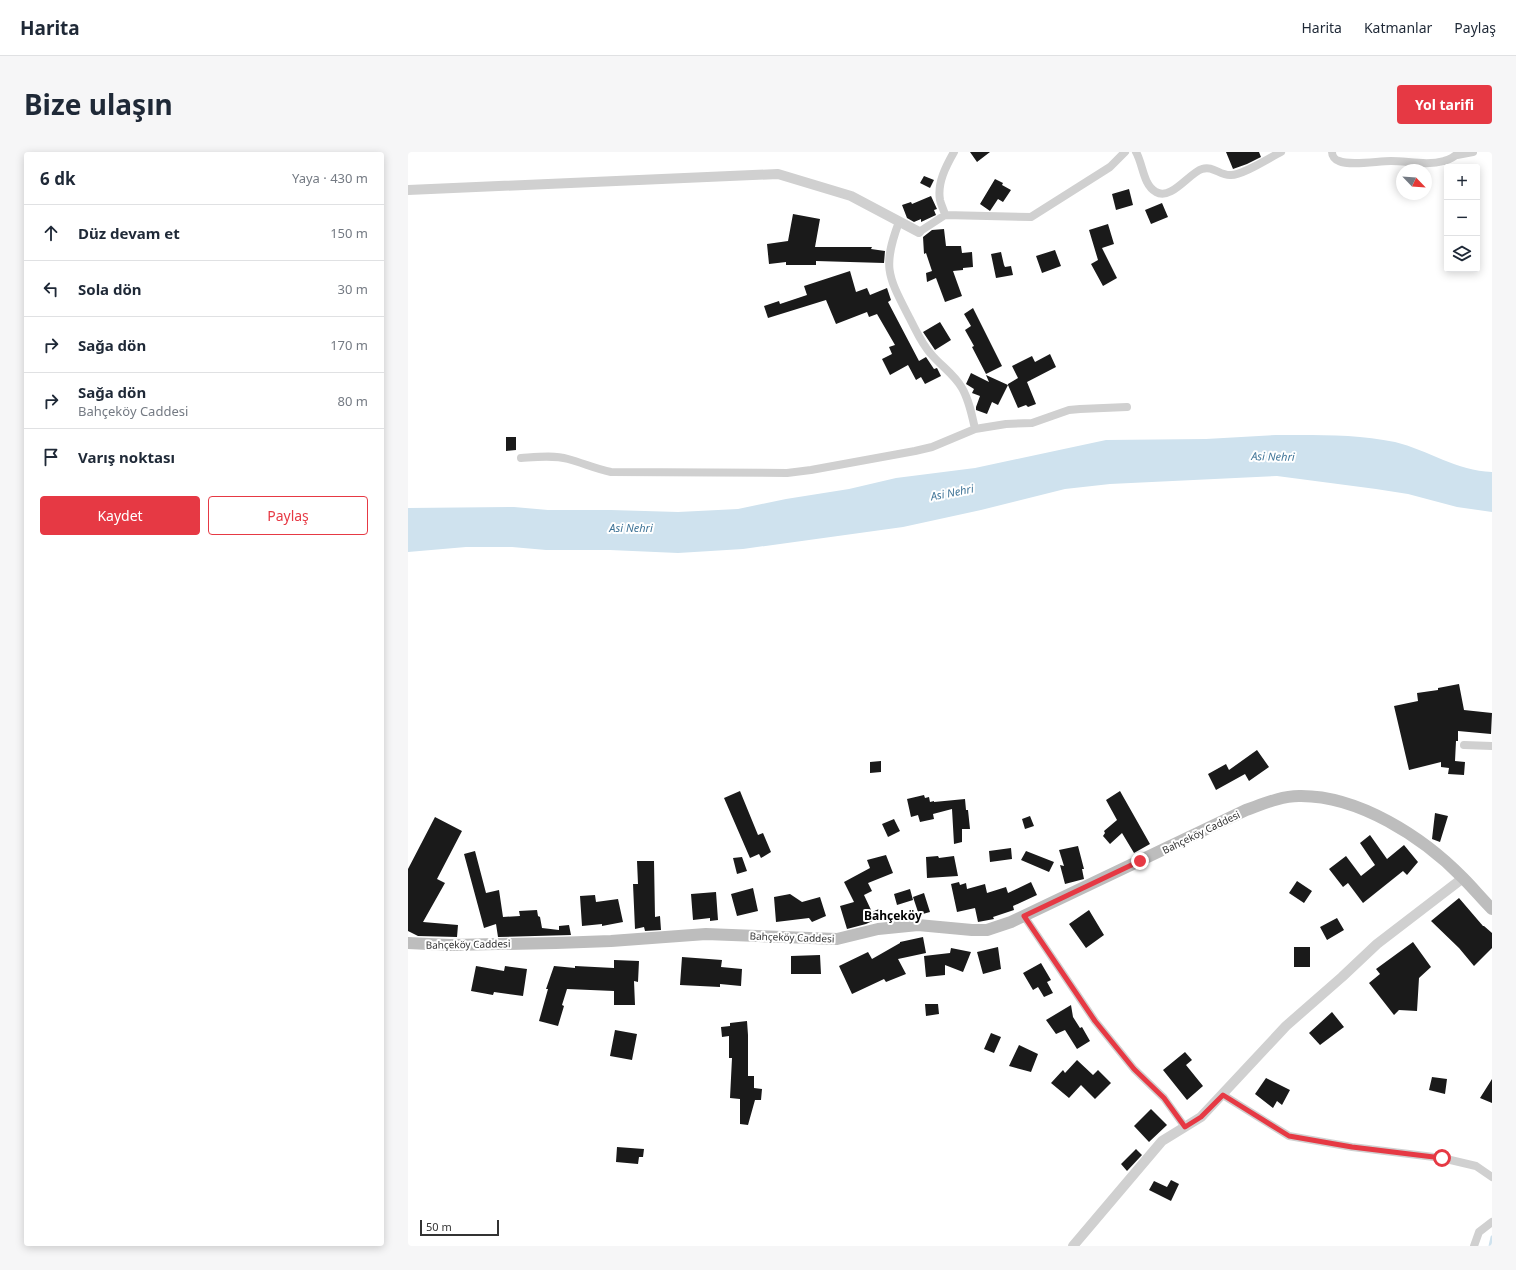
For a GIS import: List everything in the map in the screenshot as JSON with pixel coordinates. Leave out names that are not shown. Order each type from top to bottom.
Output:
[{"type":"main road","name":"Bahçeköy Caddesi","points":[[408,943],[450,945],[564,943],[706,934],[837,939],[878,929],[911,926],[987,930],[1012,922],[1246,810],[1274,800],[1298,796],[1320,797],[1370,811],[1396,826],[1445,861],[1492,909]]},
{"type":"street","points":[[946,215],[940,200],[940,186],[945,168],[954,152]]},
{"type":"street","points":[[408,190],[778,174],[851,196],[919,232],[946,215],[1031,217],[1110,167],[1125,152]]},
{"type":"street","points":[[1136,152],[1150,188],[1157,193],[1164,194],[1171,192],[1201,169],[1209,167],[1222,174],[1232,175],[1242,172],[1280,152]]},
{"type":"street","points":[[1332,152],[1332,155],[1338,161],[1346,163],[1392,161],[1421,163],[1443,161],[1458,154],[1473,152]]},
{"type":"street","points":[[899,222],[888,255],[889,271],[893,285],[923,344],[954,376],[963,389],[969,404],[975,429]]},
{"type":"street","points":[[521,458],[554,457],[568,459],[596,469],[611,472],[787,472],[811,470],[915,452],[932,447],[975,429],[1006,424],[1032,423],[1069,410],[1127,407]]},
{"type":"street","points":[[1464,745],[1492,746]]},
{"type":"street","points":[[1073,1246],[1162,1142],[1201,1117],[1286,1026],[1377,944],[1463,878]]},
{"type":"street","points":[[1024,916],[1095,1021],[1134,1069],[1164,1098],[1185,1127]]},
{"type":"street","points":[[1223,1095],[1289,1136],[1352,1147],[1442,1158],[1476,1166],[1492,1177]]},
{"type":"street","points":[[1474,1246],[1479,1232],[1492,1222]]},
{"type":"water","name":"Asi Nehri","points":[[1276,435],[1336,436],[1381,439],[1407,446],[1467,468],[1492,472],[1492,512],[1457,507],[1408,494],[1277,476],[1110,484],[1065,489],[981,510],[903,527],[743,549],[678,553],[610,550],[546,550],[512,547],[466,547],[408,552],[408,508],[514,507],[548,510],[678,512],[738,509],[786,499],[849,489],[896,478],[975,468],[1106,440],[1206,439]]},
{"type":"building","points":[[970,152],[990,152],[977,162]]},
{"type":"building","points":[[1226,152],[1259,152],[1261,157],[1233,169]]},
{"type":"building","points":[[924,176],[934,180],[930,188],[920,183]]},
{"type":"building","points":[[995,179],[1003,183],[1002,185],[1011,190],[1003,202],[998,199],[990,211],[980,204]]},
{"type":"building","points":[[1129,189],[1133,205],[1116,210],[1112,194]]},
{"type":"building","points":[[931,196],[937,209],[934,210],[936,215],[921,222],[921,219],[914,222],[907,218],[902,205],[911,202],[912,204]]},
{"type":"building","points":[[1162,203],[1168,217],[1151,224],[1145,210]]},
{"type":"building","points":[[793,214],[820,219],[815,247],[872,247],[871,249],[885,251],[884,263],[816,261],[816,265],[786,265],[786,262],[769,264],[767,244],[788,241]]},
{"type":"building","points":[[1108,224],[1114,244],[1102,248],[1117,278],[1103,286],[1091,264],[1098,260],[1089,230]]},
{"type":"building","points":[[944,229],[946,246],[961,246],[962,253],[972,252],[973,267],[953,271],[962,296],[945,302],[936,278],[927,282],[926,273],[932,271],[926,253],[924,254],[923,237],[932,230]]},
{"type":"building","points":[[1055,250],[1061,266],[1042,273],[1036,256]]},
{"type":"building","points":[[1001,252],[1005,267],[1011,266],[1013,275],[996,278],[991,254]]},
{"type":"building","points":[[850,271],[856,292],[867,288],[870,295],[887,288],[891,300],[888,302],[919,361],[926,357],[934,369],[937,368],[941,376],[925,384],[921,377],[916,380],[908,365],[890,375],[882,359],[892,354],[889,347],[895,345],[877,314],[869,317],[867,312],[836,324],[826,300],[768,318],[764,306],[779,301],[780,304],[807,295],[804,286]]},
{"type":"building","points":[[973,308],[1002,366],[986,374],[972,347],[974,346],[965,330],[971,326],[964,314]]},
{"type":"building","points":[[940,322],[951,340],[935,350],[923,332]]},
{"type":"building","points":[[1050,354],[1056,367],[1027,382],[1036,404],[1018,408],[1008,385],[1018,378],[1012,366],[1032,356],[1035,362]]},
{"type":"building","points":[[971,373],[989,382],[986,375],[1008,385],[998,405],[992,402],[987,414],[976,410],[980,396],[972,393],[974,389],[966,384]]},
{"type":"building","points":[[506,437],[516,437],[516,450],[506,451]]},
{"type":"building","points":[[1459,684],[1464,710],[1492,713],[1491,734],[1458,731],[1455,761],[1465,762],[1464,775],[1448,774],[1449,768],[1441,767],[1441,762],[1409,770],[1394,706],[1418,701],[1417,693],[1438,690],[1438,688]]},
{"type":"building","points":[[1257,750],[1269,767],[1249,781],[1245,774],[1216,790],[1208,774],[1226,764],[1229,770]]},
{"type":"building","points":[[881,761],[881,772],[870,773],[870,762]]},
{"type":"building","points":[[740,791],[758,835],[763,833],[771,852],[761,858],[759,854],[750,858],[724,798]]},
{"type":"building","points":[[1120,791],[1150,844],[1134,853],[1122,833],[1110,844],[1103,836],[1105,833],[1104,831],[1117,820],[1106,800]]},
{"type":"building","points":[[924,795],[925,798],[929,797],[930,802],[965,799],[970,829],[962,829],[962,842],[954,844],[952,809],[933,814],[934,819],[920,822],[918,815],[911,817],[907,799]]},
{"type":"building","points":[[1435,813],[1448,816],[1440,842],[1432,839]]},
{"type":"building","points":[[1030,816],[1034,826],[1025,829],[1022,819]]},
{"type":"building","points":[[435,817],[462,831],[437,879],[445,883],[423,922],[458,925],[457,937],[418,936],[408,931],[408,869]]},
{"type":"building","points":[[894,819],[900,831],[888,837],[882,824]]},
{"type":"building","points":[[1370,835],[1387,859],[1404,845],[1418,862],[1407,875],[1403,871],[1363,903],[1348,883],[1343,887],[1329,869],[1346,856],[1361,876],[1375,865],[1360,843]]},
{"type":"building","points":[[1078,846],[1084,869],[1082,869],[1084,879],[1065,884],[1060,865],[1064,866],[1059,850]]},
{"type":"building","points":[[1011,848],[1012,859],[990,862],[989,851]]},
{"type":"building","points":[[475,851],[486,893],[499,890],[503,917],[520,916],[519,911],[537,910],[542,928],[559,930],[559,926],[569,925],[571,935],[498,937],[496,924],[484,928],[464,854]]},
{"type":"building","points":[[1026,851],[1054,862],[1049,872],[1021,860]]},
{"type":"building","points":[[886,855],[893,873],[868,883],[872,891],[864,895],[872,912],[879,909],[883,916],[866,924],[847,929],[840,906],[854,902],[844,882],[870,868],[867,860]]},
{"type":"building","points":[[938,856],[939,858],[954,856],[958,876],[927,878],[926,857]]},
{"type":"building","points":[[742,857],[747,871],[737,874],[733,858]]},
{"type":"building","points":[[637,861],[654,861],[655,917],[660,916],[661,930],[645,931],[644,927],[635,929],[633,884],[638,884]]},
{"type":"building","points":[[1297,881],[1312,891],[1304,903],[1289,893]]},
{"type":"building","points":[[959,882],[960,885],[966,883],[967,889],[985,884],[987,893],[1006,887],[1008,893],[1031,882],[1037,895],[1013,906],[1014,910],[993,917],[994,919],[978,922],[975,908],[957,912],[951,884]]},
{"type":"building","points":[[753,888],[758,911],[737,916],[731,894]]},
{"type":"building","points":[[910,889],[913,900],[897,905],[894,894]]},
{"type":"building","points":[[716,892],[718,920],[710,921],[710,918],[693,920],[691,894]]},
{"type":"building","points":[[924,893],[930,912],[919,915],[913,897]]},
{"type":"building","points":[[790,894],[802,902],[820,897],[826,916],[812,922],[809,918],[776,922],[774,897]]},
{"type":"building","points":[[595,895],[596,902],[618,899],[623,922],[602,926],[602,924],[582,926],[580,896]]},
{"type":"building","points":[[1459,898],[1483,926],[1492,933],[1492,948],[1474,966],[1459,948],[1431,921]]},
{"type":"building","points":[[1089,910],[1104,935],[1086,948],[1069,924]]},
{"type":"building","points":[[1337,918],[1344,930],[1327,940],[1320,927]]},
{"type":"building","points":[[923,937],[926,953],[898,959],[906,974],[886,982],[884,979],[852,994],[839,966],[868,952],[872,959],[900,942]]},
{"type":"building","points":[[1413,942],[1431,967],[1419,978],[1417,1011],[1399,1010],[1394,1015],[1369,983],[1380,974],[1376,969]]},
{"type":"building","points":[[998,947],[1001,969],[983,974],[977,952]]},
{"type":"building","points":[[1294,947],[1310,947],[1310,967],[1294,967]]},
{"type":"building","points":[[951,948],[971,952],[963,972],[945,965],[945,975],[926,977],[924,956],[950,953]]},
{"type":"building","points":[[820,955],[821,974],[791,974],[791,956]]},
{"type":"building","points":[[682,957],[722,960],[721,967],[742,969],[741,986],[720,984],[720,987],[680,985]]},
{"type":"building","points":[[614,960],[639,961],[638,982],[634,981],[635,1005],[614,1005],[614,991],[567,989],[558,1026],[539,1021],[548,989],[546,989],[554,966],[575,968],[575,966],[614,968]]},
{"type":"building","points":[[1041,963],[1051,980],[1047,982],[1053,993],[1044,997],[1038,987],[1033,990],[1023,973]]},
{"type":"building","points":[[476,966],[504,971],[505,966],[527,969],[523,996],[494,992],[493,995],[471,991]]},
{"type":"building","points":[[925,1004],[938,1004],[939,1014],[926,1016]]},
{"type":"building","points":[[1071,1005],[1073,1017],[1080,1028],[1082,1027],[1090,1041],[1077,1049],[1065,1030],[1056,1034],[1046,1020]]},
{"type":"building","points":[[1332,1012],[1344,1027],[1320,1045],[1309,1033]]},
{"type":"building","points":[[747,1021],[748,1076],[754,1076],[754,1088],[762,1089],[761,1100],[755,1100],[748,1125],[740,1124],[740,1099],[730,1098],[732,1058],[729,1058],[729,1036],[722,1037],[721,1027],[730,1026],[730,1023]]},
{"type":"building","points":[[615,1030],[637,1034],[632,1060],[610,1056]]},
{"type":"building","points":[[991,1033],[1001,1037],[994,1053],[984,1049]]},
{"type":"building","points":[[1019,1045],[1038,1054],[1031,1072],[1009,1066]]},
{"type":"building","points":[[1185,1052],[1192,1060],[1186,1065],[1203,1086],[1187,1100],[1163,1070]]},
{"type":"building","points":[[1077,1060],[1093,1075],[1098,1070],[1111,1083],[1095,1099],[1081,1085],[1069,1098],[1051,1083],[1063,1070],[1065,1073]]},
{"type":"building","points":[[1432,1077],[1447,1079],[1445,1094],[1429,1090]]},
{"type":"building","points":[[1266,1078],[1290,1090],[1282,1105],[1277,1101],[1273,1108],[1255,1094]]},
{"type":"building","points":[[1492,1079],[1492,1103],[1480,1098]]},
{"type":"building","points":[[1151,1109],[1167,1125],[1149,1142],[1134,1126]]},
{"type":"building","points":[[617,1147],[644,1149],[643,1157],[639,1157],[638,1164],[616,1162]]},
{"type":"building","points":[[1136,1149],[1142,1155],[1127,1171],[1121,1164]]},
{"type":"building","points":[[1171,1180],[1179,1184],[1171,1201],[1149,1190],[1154,1181],[1167,1187]]},
{"type":"waterway","points":[[1490,1246],[1492,1237]]},
{"type":"district","name":"Bahçeköy","points":[[893,915]]},
{"type":"route","points":[[1140,861],[1024,916],[1095,1021],[1134,1069],[1164,1098],[1185,1127],[1201,1117],[1223,1095],[1289,1136],[1352,1147],[1442,1158]]}]
